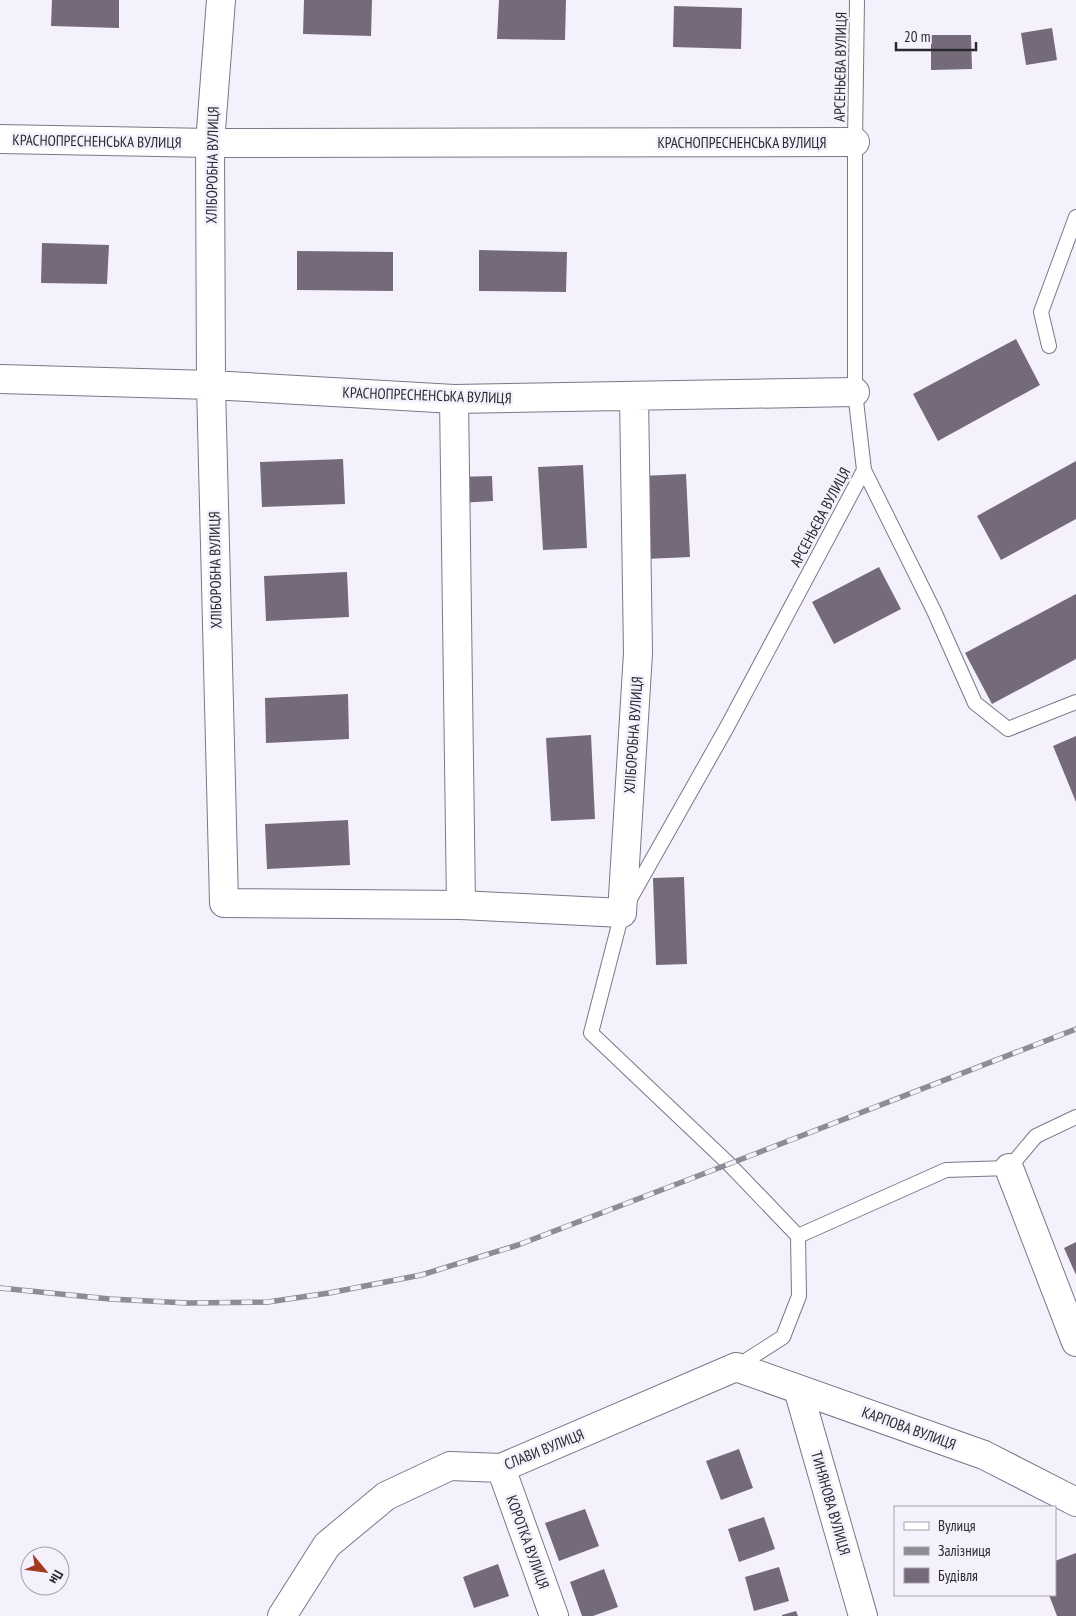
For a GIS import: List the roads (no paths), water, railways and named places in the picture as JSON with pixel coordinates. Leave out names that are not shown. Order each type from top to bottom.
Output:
[{"type":"street","name":"ХЛІБОРОБНА ВУЛИЦЯ","points":[[220,0],[210,143],[211,385],[224,903],[461,905],[622,913],[638,653],[634,396]]},
{"type":"street","name":"КРАСНОПРЕСНЕНСЬКА ВУЛИЦЯ","points":[[0,139],[210,143],[854,142]]},
{"type":"street","name":"КРАСНОПРЕСНЕНСЬКА ВУЛИЦЯ","points":[[0,378],[211,385],[454,399],[854,392]]},
{"type":"street","points":[[454,399],[461,905]]},
{"type":"street","points":[[1009,1168],[1076,1342]]},
{"type":"street","name":"КАРПОВА ВУЛИЦЯ","points":[[736,1367],[984,1455],[1076,1502]]},
{"type":"street","name":"СЛАВИ ВУЛИЦЯ","points":[[282,1616],[327,1545],[386,1496],[450,1466],[501,1468],[736,1367]]},
{"type":"street","name":"ТИНЯНОВА ВУЛИЦЯ","points":[[798,1389],[864,1616]]},
{"type":"street","name":"КОРОТКА ВУЛИЦЯ","points":[[501,1468],[554,1616]]},
{"type":"lane","name":"АРСЕНЬЄВА ВУЛИЦЯ","points":[[798,1236],[729,1164],[591,1033],[622,913],[727,727],[864,470],[854,392],[854,142],[857,0]]},
{"type":"lane","points":[[1048,346],[1041,312],[1076,217]]},
{"type":"lane","points":[[864,470],[934,611],[975,703],[1008,729],[1076,702]]},
{"type":"lane","points":[[736,1367],[783,1337],[799,1296],[798,1236],[946,1170],[1009,1168],[1036,1136],[1076,1117]]},
{"type":"railway","points":[[0,1288],[110,1299],[187,1303],[268,1302],[329,1293],[421,1275],[518,1245],[1076,1029]]}]
